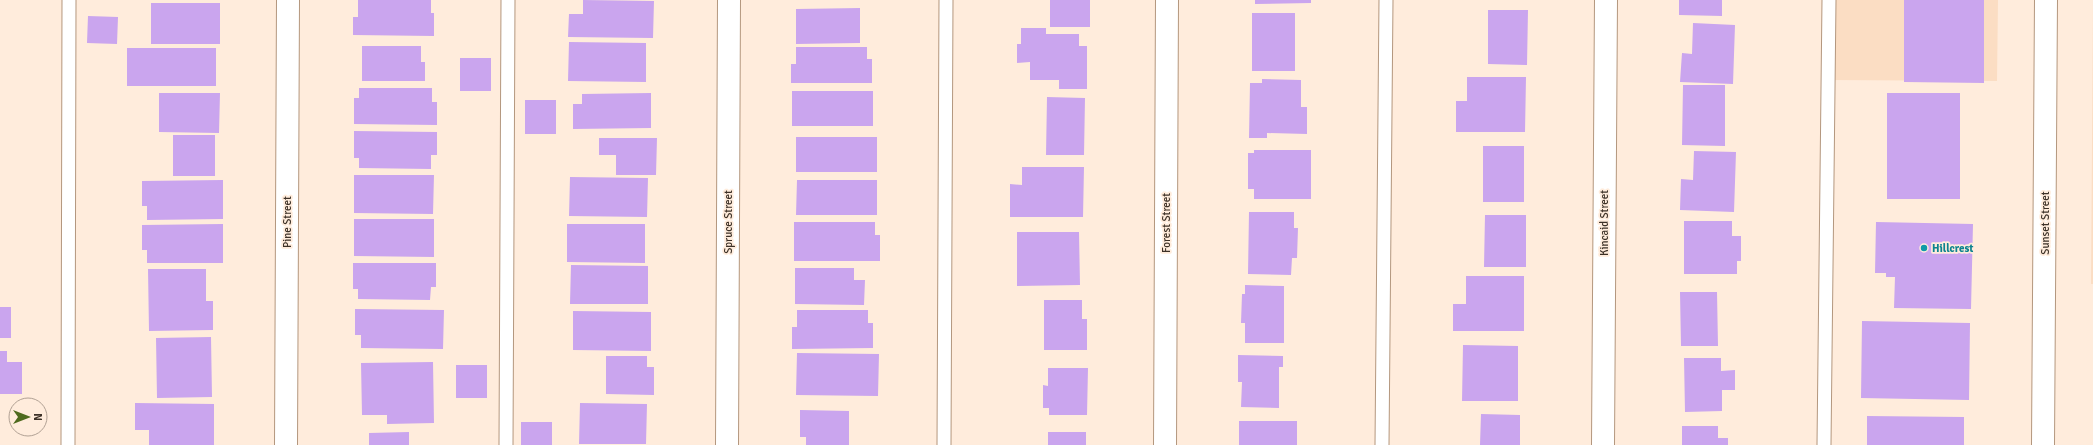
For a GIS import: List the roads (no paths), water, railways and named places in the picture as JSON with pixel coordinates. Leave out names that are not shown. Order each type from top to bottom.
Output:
[{"type":"street","name":"Pine Street","points":[[286,445],[288,0]]},
{"type":"street","name":"Spruce Street","points":[[727,445],[729,0]]},
{"type":"street","name":"Forest Street","points":[[1165,445],[1167,0]]},
{"type":"street","name":"Kincaid Street","points":[[1603,445],[1606,0]]},
{"type":"street","name":"Sunset Street","points":[[2043,445],[2046,0]]},
{"type":"lane","points":[[68,445],[69,0]]},
{"type":"lane","points":[[506,445],[508,0]]},
{"type":"lane","points":[[944,445],[946,0]]},
{"type":"lane","points":[[1382,445],[1386,0]]},
{"type":"lane","points":[[1824,445],[1829,0]]},
{"type":"place","name":"Hillcrest","points":[[1924,248]]}]
